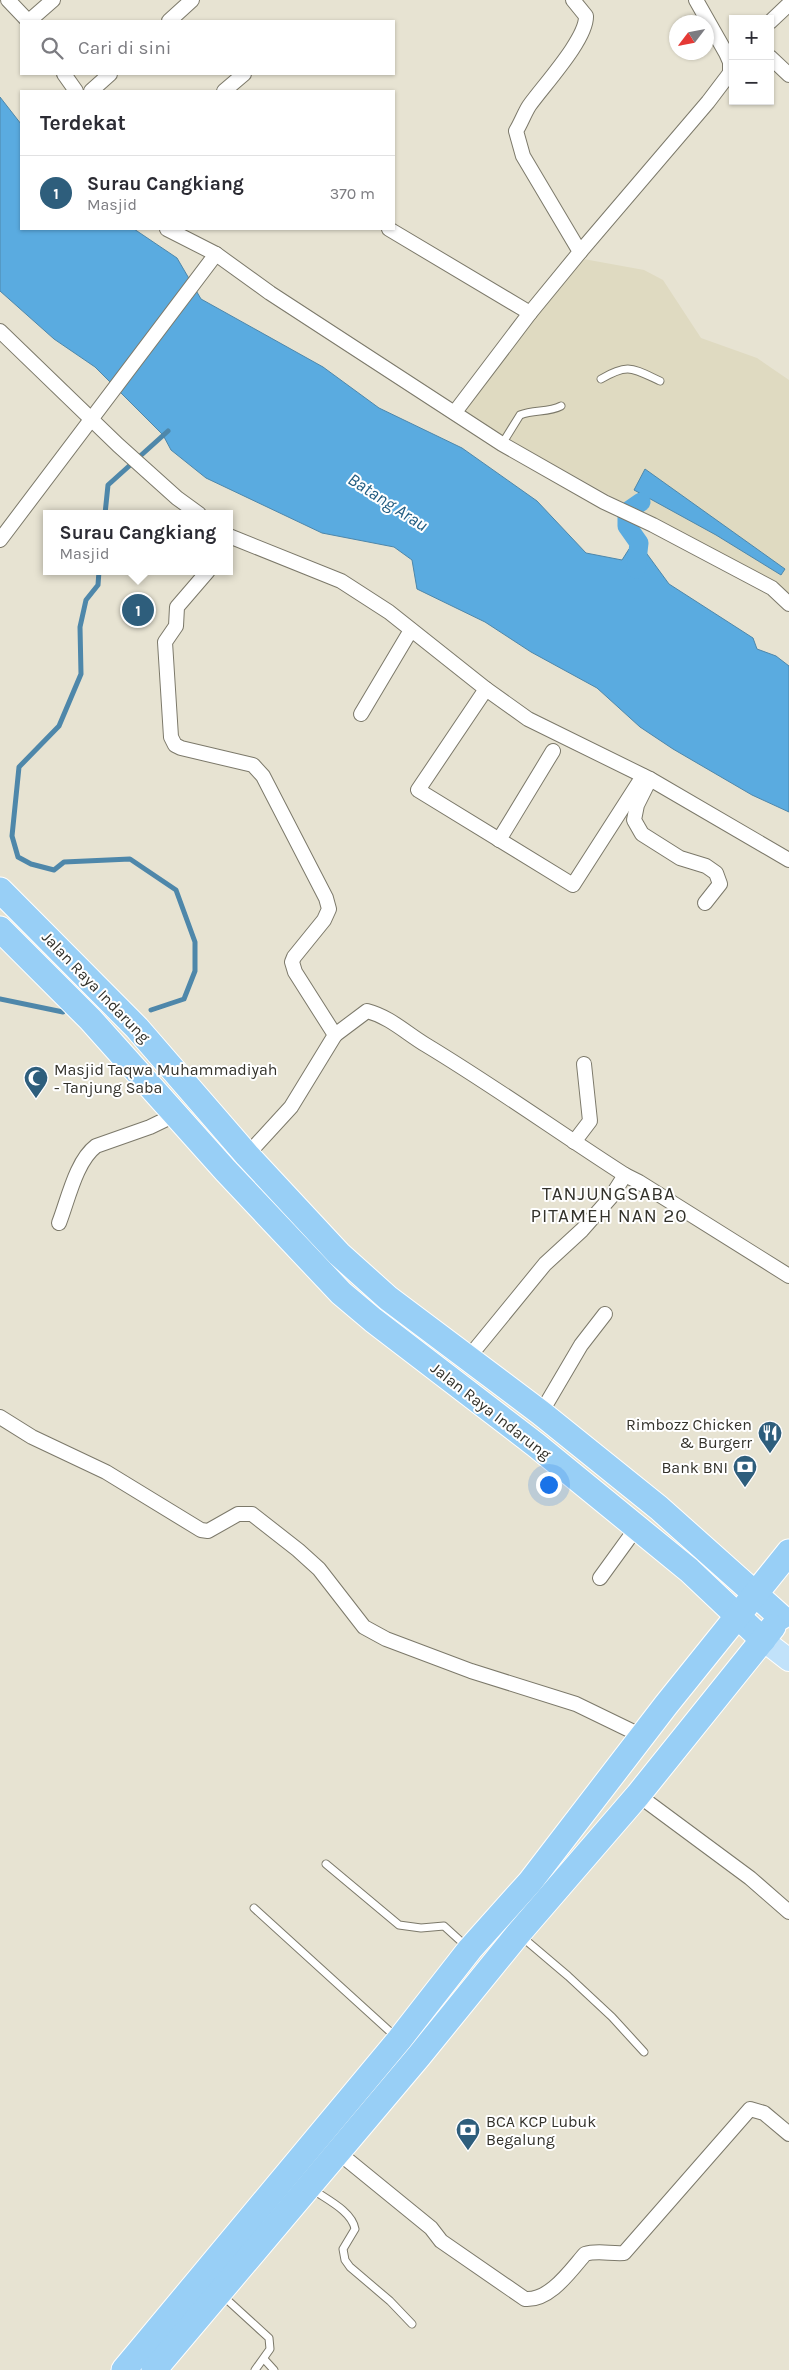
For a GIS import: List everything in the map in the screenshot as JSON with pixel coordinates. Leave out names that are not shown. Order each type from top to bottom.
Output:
[{"type":"highway","name":"Jalan Raya Indarung","points":[[0,890],[137,1028],[246,1155],[339,1254],[388,1298],[469,1357],[659,1508],[756,1594],[786,1616]]},
{"type":"highway","name":"Jalan Raya Indarung","points":[[0,929],[90,1019],[226,1170],[341,1293],[373,1320],[536,1445],[637,1527],[689,1570],[763,1640]]},
{"type":"highway","points":[[124,2370],[399,2040],[470,1949],[530,1882],[642,1736],[789,1552]]},
{"type":"highway","points":[[154,2370],[339,2153],[492,1964],[638,1795],[763,1640],[786,1616]]},
{"type":"main road","name":"Jalan Raya Indarung","points":[[763,1640],[789,1660]]},
{"type":"street","points":[[8,0],[27,20]]},
{"type":"street","points":[[29,20],[53,0]]},
{"type":"street","points":[[169,20],[192,0]]},
{"type":"street","points":[[573,0],[586,16],[582,32],[529,107],[516,131],[524,156],[580,252]]},
{"type":"street","points":[[696,0],[729,52]]},
{"type":"street","points":[[774,18],[789,4]]},
{"type":"street","points":[[455,412],[530,313],[708,102],[730,73],[730,60]]},
{"type":"street","points":[[773,60],[789,75]]},
{"type":"street","points":[[65,75],[75,90]]},
{"type":"street","points":[[92,90],[109,75]]},
{"type":"street","points":[[225,90],[243,75]]},
{"type":"street","points":[[168,230],[212,260],[270,293],[502,444],[604,502],[653,525],[772,588],[789,604]]},
{"type":"street","points":[[392,230],[530,313]]},
{"type":"street","points":[[1,538],[212,260]]},
{"type":"street","points":[[0,331],[91,421],[145,470],[194,510]]},
{"type":"street","points":[[233,540],[341,581],[388,612],[486,689],[528,719],[647,777],[789,860]]},
{"type":"street","points":[[205,575],[177,607],[176,626],[164,642],[171,737],[175,745],[181,748],[253,766],[263,776],[326,898],[329,909],[324,920],[292,962],[295,972],[335,1035]]},
{"type":"street","points":[[361,714],[411,630]]},
{"type":"street","points":[[486,689],[418,790],[573,885],[647,777]]},
{"type":"street","points":[[499,840],[553,751]]},
{"type":"street","points":[[647,777],[634,820],[642,834],[680,858],[706,866],[716,873],[720,884],[705,903]]},
{"type":"street","points":[[226,1170],[246,1155],[291,1107],[335,1035],[367,1011],[379,1014],[471,1072],[625,1175],[789,1276]]},
{"type":"street","points":[[574,1142],[590,1121],[584,1064]]},
{"type":"street","points":[[59,1223],[80,1165],[89,1151],[96,1146],[150,1127],[177,1114]]},
{"type":"street","points":[[469,1357],[545,1264],[582,1230],[611,1197],[625,1175]]},
{"type":"street","points":[[541,1413],[581,1345],[604,1314]]},
{"type":"street","points":[[0,1417],[32,1437],[106,1472],[201,1530],[208,1531],[238,1514],[252,1514],[266,1523],[318,1569],[364,1628],[386,1639],[471,1671],[576,1704],[642,1736]]},
{"type":"street","points":[[600,1578],[637,1527]]},
{"type":"street","points":[[638,1795],[750,1878],[789,1912]]},
{"type":"street","points":[[339,2153],[431,2228],[441,2241],[525,2299],[533,2299],[544,2296],[585,2254],[592,2251],[612,2254],[624,2253],[750,2109],[764,2113],[789,2134]]},
{"type":"lane","points":[[601,379],[617,370],[626,368],[660,381]]},
{"type":"lane","points":[[502,444],[520,415],[535,411],[554,410],[562,406]]},
{"type":"lane","points":[[326,1864],[399,1925],[421,1928],[444,1926],[470,1949]]},
{"type":"lane","points":[[254,1908],[399,2040]]},
{"type":"lane","points":[[518,1934],[568,1976],[612,2017],[644,2052]]},
{"type":"lane","points":[[310,2187],[346,2213],[354,2223],[356,2229],[343,2249],[344,2260],[390,2301],[412,2324]]},
{"type":"lane","points":[[220,2293],[269,2338],[270,2349],[255,2370]]},
{"type":"lane","points":[[264,2359],[274,2370]]},
{"type":"shaded area","points":[[578,258],[644,270],[663,280],[701,338],[757,358],[789,380],[789,595],[463,414]]},
{"type":"water","name":"Batang Arau","points":[[0,97],[20,123],[20,230],[135,230],[177,258],[201,299],[323,367],[379,408],[462,448],[537,501],[586,553],[622,560],[629,549],[636,558],[639,543],[669,584],[753,638],[757,649],[776,656],[789,666],[789,812],[752,795],[673,749],[640,727],[597,688],[531,652],[485,622],[417,589],[412,560],[394,547],[322,533],[206,478],[171,450],[163,435],[95,367],[54,339],[0,291]]},
{"type":"water","points":[[645,469],[785,569],[781,575],[716,535],[634,490]]},
{"type":"waterway","points":[[105,510],[108,485],[168,431]]},
{"type":"waterway","points":[[628,511],[641,502]]},
{"type":"waterway","points":[[627,517],[627,526],[639,543],[636,569]]},
{"type":"waterway","points":[[99,575],[98,585],[86,600],[80,627],[81,674],[59,726],[19,767],[12,836],[18,857],[31,864],[54,870],[64,862],[130,859],[176,890],[195,942],[195,971],[184,999],[151,1010]]},
{"type":"waterway","points":[[0,999],[63,1012]]},
{"type":"place","name":"Surau Cangkiang","points":[[138,610]]},
{"type":"place","name":"Masjid Taqwa Muhammadiyah - Tanjung Saba","points":[[36,1099]]},
{"type":"place","name":"Rimbozz Chicken & Burgerr","points":[[770,1454]]},
{"type":"place","name":"Bank BNI","points":[[745,1488]]},
{"type":"place","name":"BCA KCP Lubuk Begalung","points":[[468,2151]]},
{"type":"district","name":"TANJUNGSABA PITAMEH NAN 20","points":[[609,1205]]}]
